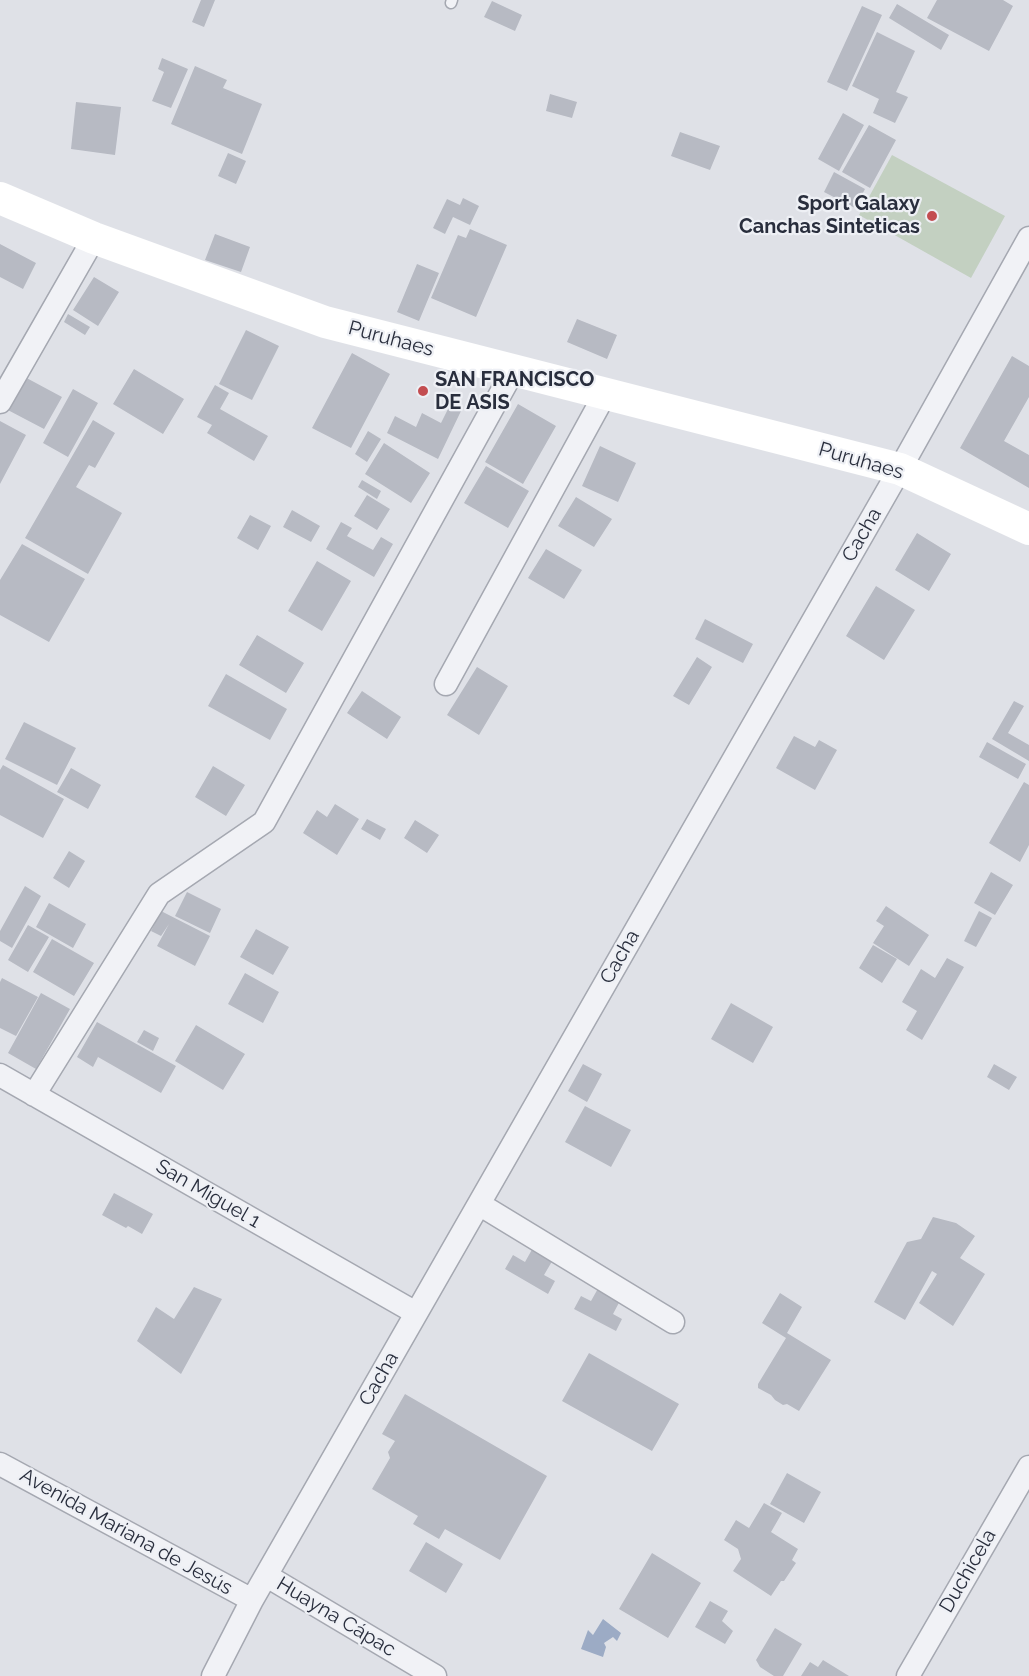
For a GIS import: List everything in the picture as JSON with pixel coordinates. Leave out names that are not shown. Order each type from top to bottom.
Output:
[{"type":"street","name":"Puruhaes","points":[[0,198],[94,238],[325,322],[900,469],[1029,529]]},
{"type":"street","points":[[0,402],[94,238]]},
{"type":"street","name":"Cacha","points":[[213,1676],[252,1600],[900,469],[1029,238]]},
{"type":"street","points":[[34,1095],[159,894],[264,822],[513,371]]},
{"type":"street","points":[[446,684],[605,394]]},
{"type":"street","name":"San Miguel 1","points":[[0,1075],[416,1313]]},
{"type":"street","points":[[479,1204],[673,1322]]},
{"type":"street","name":"Avenida Mariana de Jesús","points":[[0,1464],[252,1600]]},
{"type":"street","name":"Duchicela","points":[[908,1676],[1029,1467]]},
{"type":"street","name":"Huayna Cápac","points":[[267,1576],[435,1676]]},
{"type":"green space","name":"Sport Galaxy Canchas Sinteticas","points":[[892,155],[1005,216],[971,278],[859,215]]},
{"type":"water","points":[[603,1619],[621,1633],[617,1641],[613,1637],[604,1643],[606,1647],[603,1657],[581,1649],[588,1630],[593,1635]]},
{"type":"building","points":[[201,0],[215,0],[204,27],[192,22]]},
{"type":"building","points":[[937,0],[1003,0],[1013,6],[989,51],[927,18]]},
{"type":"building","points":[[492,1],[522,15],[515,31],[484,17]]},
{"type":"building","points":[[897,4],[949,35],[941,50],[889,18]]},
{"type":"building","points":[[862,6],[882,15],[847,91],[827,82]]},
{"type":"building","points":[[877,32],[915,51],[896,92],[908,97],[895,123],[873,113],[879,99],[852,86]]},
{"type":"building","points":[[162,58],[188,69],[171,108],[152,101],[164,72],[158,69]]},
{"type":"building","points":[[195,66],[227,80],[223,88],[262,104],[242,154],[171,124]]},
{"type":"building","points":[[550,94],[577,102],[572,118],[546,111]]},
{"type":"building","points":[[76,102],[121,107],[115,155],[71,149]]},
{"type":"building","points":[[843,113],[864,125],[839,171],[818,159]]},
{"type":"building","points":[[869,125],[896,140],[870,188],[842,172]]},
{"type":"building","points":[[680,132],[720,146],[710,170],[671,156]]},
{"type":"building","points":[[228,153],[246,161],[236,184],[218,176]]},
{"type":"building","points":[[834,172],[865,189],[855,208],[824,192]]},
{"type":"building","points":[[463,198],[479,206],[470,225],[453,217],[445,234],[433,228],[447,199],[460,205]]},
{"type":"building","points":[[470,229],[507,245],[476,317],[431,298],[458,235],[466,238]]},
{"type":"building","points":[[215,234],[250,247],[241,272],[205,260]]},
{"type":"building","points":[[0,244],[36,263],[23,289],[0,277]]},
{"type":"building","points":[[417,264],[439,273],[419,321],[397,312]]},
{"type":"building","points":[[94,277],[119,292],[98,326],[73,310]]},
{"type":"building","points":[[68,314],[90,327],[85,335],[64,322]]},
{"type":"building","points":[[577,319],[617,335],[607,359],[567,342]]},
{"type":"building","points":[[246,330],[279,346],[252,400],[219,384]]},
{"type":"building","points":[[352,353],[390,374],[351,448],[312,428]]},
{"type":"building","points":[[1012,356],[1029,366],[1029,397],[1004,441],[1029,455],[1029,488],[960,448]]},
{"type":"building","points":[[134,369],[184,399],[163,434],[113,404]]},
{"type":"building","points":[[21,375],[62,397],[44,429],[4,408]]},
{"type":"building","points":[[215,385],[229,393],[220,409],[268,436],[254,461],[207,433],[212,425],[197,417]]},
{"type":"building","points":[[73,389],[98,403],[68,457],[43,443]]},
{"type":"building","points":[[518,404],[556,426],[523,484],[485,462]]},
{"type":"building","points":[[450,405],[461,411],[438,459],[387,433],[395,416],[416,427],[422,413],[441,423]]},
{"type":"building","points":[[93,420],[115,433],[95,468],[89,465],[76,487],[122,513],[88,574],[25,538]]},
{"type":"building","points":[[0,421],[26,435],[0,484]]},
{"type":"building","points":[[368,431],[381,439],[367,462],[355,454]]},
{"type":"building","points":[[384,443],[430,473],[411,503],[365,474]]},
{"type":"building","points":[[600,446],[636,463],[618,502],[582,486]]},
{"type":"building","points":[[486,466],[529,491],[508,528],[464,503]]},
{"type":"building","points":[[362,480],[381,491],[377,499],[358,487]]},
{"type":"building","points":[[367,495],[390,509],[377,530],[354,516]]},
{"type":"building","points":[[576,497],[612,519],[594,547],[558,526]]},
{"type":"building","points":[[292,510],[320,526],[311,542],[283,527]]},
{"type":"building","points":[[250,515],[271,526],[258,550],[237,538]]},
{"type":"building","points":[[341,522],[352,528],[347,536],[373,550],[381,537],[393,544],[374,577],[326,549]]},
{"type":"building","points":[[917,533],[951,554],[929,591],[895,570]]},
{"type":"building","points":[[22,544],[85,579],[49,642],[0,615],[0,580]]},
{"type":"building","points":[[546,549],[582,570],[564,599],[528,578]]},
{"type":"building","points":[[317,561],[351,581],[322,631],[288,611]]},
{"type":"building","points":[[876,586],[915,610],[884,660],[846,636]]},
{"type":"building","points":[[705,619],[753,644],[743,663],[695,639]]},
{"type":"building","points":[[257,635],[304,663],[286,693],[239,665]]},
{"type":"building","points":[[697,657],[712,667],[689,705],[673,696]]},
{"type":"building","points":[[477,667],[508,686],[479,735],[447,715]]},
{"type":"building","points":[[226,674],[287,709],[270,740],[208,706]]},
{"type":"building","points":[[362,691],[401,717],[387,739],[347,713]]},
{"type":"building","points":[[1014,701],[1024,706],[1008,733],[1029,745],[1029,761],[992,739]]},
{"type":"building","points":[[24,722],[76,748],[57,785],[5,759]]},
{"type":"building","points":[[794,736],[815,747],[819,740],[837,750],[815,790],[776,768]]},
{"type":"building","points":[[987,742],[1026,764],[1018,779],[979,757]]},
{"type":"building","points":[[3,765],[64,799],[43,838],[0,815],[0,770]]},
{"type":"building","points":[[213,766],[245,785],[226,816],[195,797]]},
{"type":"building","points":[[71,768],[101,785],[88,809],[57,792]]},
{"type":"building","points":[[1024,782],[1029,785],[1029,845],[1020,862],[989,843]]},
{"type":"building","points":[[335,804],[359,819],[337,855],[303,833],[317,810],[327,817]]},
{"type":"building","points":[[367,819],[386,829],[380,840],[361,829]]},
{"type":"building","points":[[415,820],[439,835],[427,853],[404,838]]},
{"type":"building","points":[[69,851],[85,861],[69,888],[53,878]]},
{"type":"building","points":[[991,872],[1013,885],[995,915],[974,903]]},
{"type":"building","points":[[25,886],[41,896],[12,948],[0,941],[0,931]]},
{"type":"building","points":[[187,892],[221,909],[210,933],[175,916]]},
{"type":"building","points":[[49,903],[86,924],[73,948],[36,927]]},
{"type":"building","points":[[886,906],[929,935],[909,966],[873,943],[884,926],[876,921]]},
{"type":"building","points":[[161,911],[210,936],[195,966],[157,946],[169,924],[161,936],[151,931]]},
{"type":"building","points":[[979,911],[992,918],[976,947],[964,941]]},
{"type":"building","points":[[28,925],[49,937],[28,972],[8,960]]},
{"type":"building","points":[[256,929],[289,947],[273,975],[240,957]]},
{"type":"building","points":[[52,939],[94,963],[74,996],[33,972]]},
{"type":"building","points":[[873,945],[897,959],[882,983],[859,968]]},
{"type":"building","points":[[947,958],[964,967],[922,1040],[906,1030],[917,1011],[902,1002],[921,969],[935,978]]},
{"type":"building","points":[[245,973],[279,992],[263,1023],[228,1004]]},
{"type":"building","points":[[2,978],[38,997],[16,1036],[0,1028],[0,982]]},
{"type":"building","points":[[41,993],[70,1009],[36,1069],[8,1053]]},
{"type":"building","points":[[731,1003],[773,1027],[753,1063],[711,1039]]},
{"type":"building","points":[[97,1022],[176,1066],[161,1093],[98,1057],[93,1067],[77,1057]]},
{"type":"building","points":[[196,1025],[245,1054],[223,1090],[175,1061]]},
{"type":"building","points":[[144,1030],[159,1038],[153,1051],[137,1042]]},
{"type":"building","points":[[583,1064],[602,1074],[587,1102],[568,1091]]},
{"type":"building","points":[[994,1064],[1017,1077],[1009,1090],[987,1077]]},
{"type":"building","points":[[585,1106],[631,1130],[611,1167],[565,1142]]},
{"type":"building","points":[[114,1193],[153,1214],[142,1234],[102,1215]]},
{"type":"building","points":[[933,1217],[956,1223],[975,1236],[960,1258],[985,1274],[953,1326],[919,1303],[937,1274],[932,1271],[905,1320],[874,1302],[907,1242],[921,1239]]},
{"type":"building","points":[[534,1246],[554,1258],[544,1275],[555,1281],[548,1294],[505,1269],[513,1255],[525,1262]]},
{"type":"building","points":[[600,1285],[622,1297],[613,1314],[622,1319],[616,1331],[574,1309],[581,1296],[591,1301]]},
{"type":"building","points":[[194,1287],[222,1299],[181,1374],[137,1341],[156,1307],[174,1319]]},
{"type":"building","points":[[780,1293],[802,1307],[787,1333],[831,1360],[799,1411],[787,1404],[783,1405],[758,1388],[758,1384],[786,1338],[762,1323]]},
{"type":"building","points":[[589,1353],[679,1404],[652,1451],[562,1401]]},
{"type":"building","points":[[405,1394],[547,1476],[500,1560],[445,1529],[439,1539],[413,1524],[418,1516],[372,1489],[390,1458],[388,1452],[395,1441],[382,1434]]},
{"type":"building","points":[[787,1473],[821,1492],[804,1523],[770,1504]]},
{"type":"building","points":[[764,1503],[782,1513],[771,1532],[798,1549],[792,1560],[796,1563],[771,1596],[733,1571],[741,1559],[738,1549],[724,1540],[736,1520],[749,1528]]},
{"type":"building","points":[[426,1542],[463,1564],[446,1593],[409,1571]]},
{"type":"building","points":[[652,1553],[701,1583],[668,1638],[619,1609]]},
{"type":"building","points":[[710,1601],[728,1611],[722,1621],[733,1631],[725,1644],[695,1627]]},
{"type":"building","points":[[775,1628],[802,1644],[783,1676],[774,1676],[760,1667],[756,1660]]},
{"type":"building","points":[[823,1660],[849,1676],[801,1676],[810,1662],[818,1667]]},
{"type":"place","name":"Sport Galaxy Canchas Sinteticas","points":[[932,216]]},
{"type":"place","name":"SAN FRANCISCO DE ASIS","points":[[423,391]]}]
